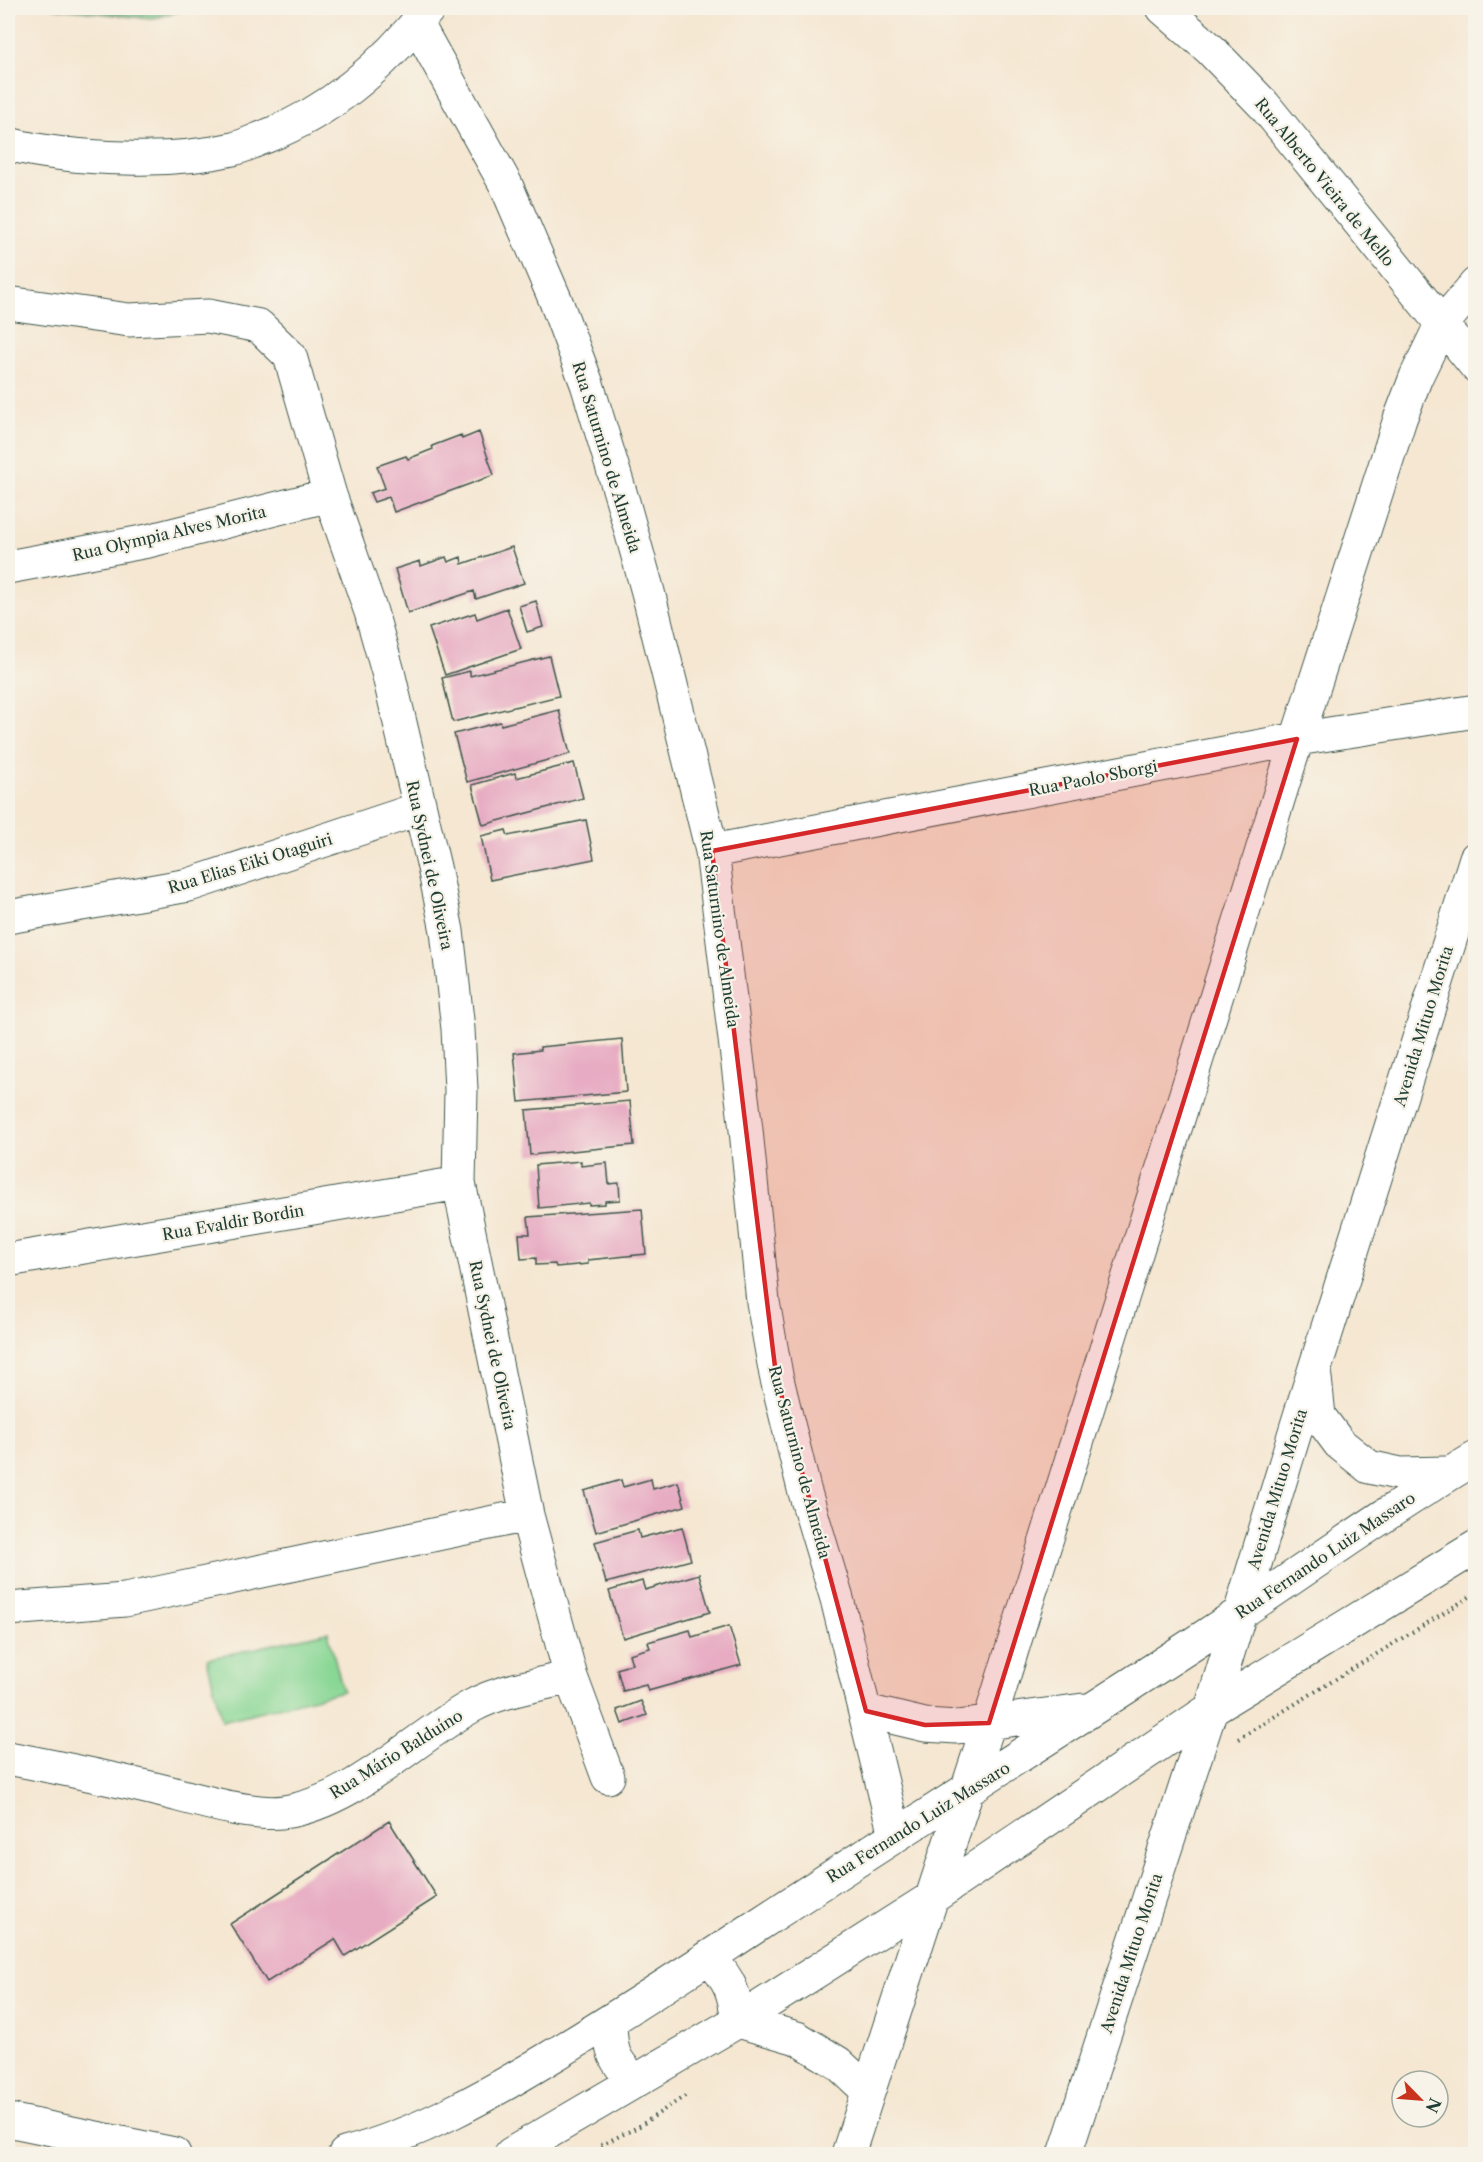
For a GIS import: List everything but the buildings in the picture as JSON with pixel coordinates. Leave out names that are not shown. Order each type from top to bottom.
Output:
[{"type":"street","name":"Rua Alberto Vieira de Mello","points":[[1163,8],[1210,49],[1264,105],[1476,366]]},
{"type":"street","points":[[8,144],[40,153],[96,158],[184,156],[236,148],[289,127],[328,105],[363,79],[423,16]]},
{"type":"street","name":"Rua Saturnino de Almeida","points":[[423,16],[506,185],[555,299],[587,384],[648,592],[712,851],[746,1130],[764,1302],[776,1376],[801,1478],[837,1599],[895,1835]]},
{"type":"street","points":[[848,2154],[989,1724],[1297,739],[1400,419],[1416,376],[1441,325],[1476,284]]},
{"type":"street","name":"Rua Sydnei de Oliveira","points":[[8,303],[129,320],[208,316],[259,326],[290,356],[330,495],[371,612],[388,672],[434,867],[447,931],[454,990],[461,1090],[459,1183],[527,1515],[571,1677],[608,1777]]},
{"type":"street","name":"Rua Olympia Alves Morita","points":[[8,567],[148,541],[330,495]]},
{"type":"street","name":"Rua Paolo Sborgi","points":[[712,851],[1297,739],[1476,711]]},
{"type":"street","name":"Rua Elias Eiki Otaguiri","points":[[8,917],[189,885],[419,809]]},
{"type":"street","name":"Avenida Mituo Morita","points":[[1065,2154],[1211,1709],[1314,1370],[1476,858]]},
{"type":"street","name":"Rua Evaldir Bordin","points":[[8,1260],[459,1183]]},
{"type":"street","points":[[1314,1370],[1319,1416],[1339,1443],[1369,1467],[1401,1474],[1463,1465]]},
{"type":"street","name":"Rua Fernando Luiz Massaro","points":[[345,2154],[396,2139],[487,2095],[610,2022],[1239,1614],[1415,1493],[1463,1465]]},
{"type":"street","points":[[8,1609],[124,1600],[527,1515]]},
{"type":"street","points":[[511,2154],[738,2021],[930,1899],[1211,1709],[1476,1547]]},
{"type":"street","name":"Rua Mário Balduíno","points":[[8,1758],[77,1770],[222,1805],[281,1812],[304,1808],[342,1792],[473,1706],[514,1690],[571,1677]]},
{"type":"street","points":[[866,1711],[926,1725],[957,1727],[1094,1709]]},
{"type":"street","points":[[709,1957],[723,1972],[735,1995],[738,2021]]},
{"type":"street","points":[[738,2021],[797,2038],[838,2063],[868,2091]]},
{"type":"street","points":[[610,2022],[611,2048],[617,2062],[634,2081]]},
{"type":"street","points":[[8,2120],[174,2154]]},
{"type":"highlighted area","points":[[1297,739],[1250,889],[989,1723],[925,1725],[866,1711],[776,1375],[712,851]]},
{"type":"green space","points":[[53,8],[192,8],[152,19]]},
{"type":"green space","points":[[328,1632],[343,1691],[222,1721],[207,1659]]}]
